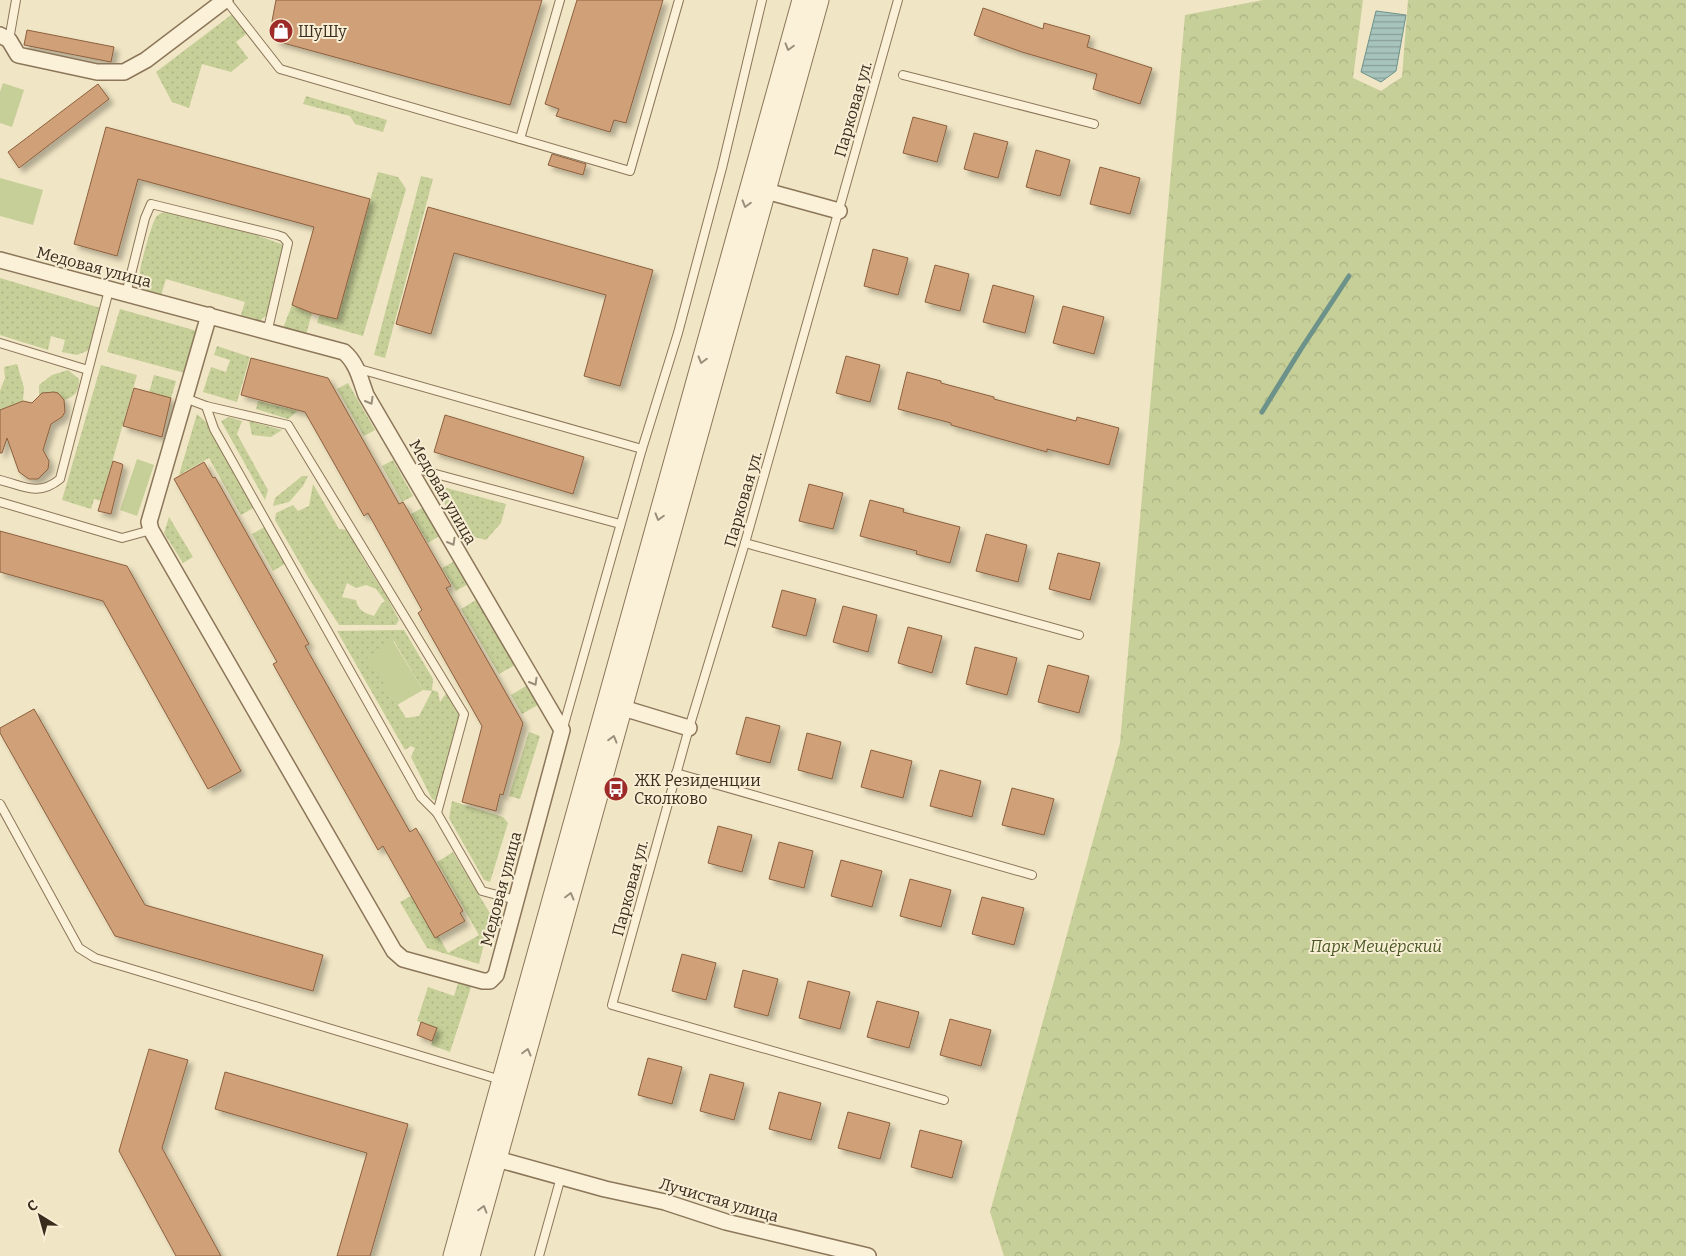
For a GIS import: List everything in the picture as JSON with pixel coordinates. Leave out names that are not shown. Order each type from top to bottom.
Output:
[{"type":"street","points":[[4,37],[18,55],[97,72],[124,72],[146,60],[226,0]]},
{"type":"street","points":[[453,1256],[802,0]]},
{"type":"street","points":[[470,1256],[819,0]]},
{"type":"street","points":[[766,191],[839,211]]},
{"type":"street","name":"Медовая улица","points":[[0,260],[209,315],[267,333],[344,352],[353,362],[366,395],[562,730],[496,975],[490,981],[483,981],[404,959],[394,951],[151,530]]},
{"type":"street","points":[[151,530],[149,522],[209,315]]},
{"type":"street","points":[[623,708],[689,728]]},
{"type":"street","name":"Лучистая улица","points":[[497,1159],[665,1202],[726,1222],[868,1256]]},
{"type":"lane","points":[[4,37],[16,0]]},
{"type":"lane","points":[[226,0],[280,69],[630,171],[679,0]]},
{"type":"lane","points":[[520,139],[560,0]]},
{"type":"lane","points":[[562,730],[620,524],[678,333],[722,168],[762,0]]},
{"type":"lane","name":"Парковая ул.","points":[[898,0],[745,543],[676,773],[612,1005],[944,1100]]},
{"type":"lane","points":[[903,75],[1094,124]]},
{"type":"lane","points":[[126,294],[145,218],[151,204],[277,235],[283,237],[288,243],[267,333]]},
{"type":"lane","points":[[0,480],[38,490],[51,486],[60,479],[109,290]]},
{"type":"lane","points":[[0,343],[88,370]]},
{"type":"lane","points":[[353,362],[642,449]]},
{"type":"lane","points":[[184,398],[206,406],[288,425],[464,714],[437,813]]},
{"type":"lane","points":[[206,406],[214,429],[421,797],[437,813],[482,891],[516,900]]},
{"type":"lane","points":[[408,466],[620,524]]},
{"type":"lane","points":[[0,502],[122,538],[151,530]]},
{"type":"lane","points":[[745,543],[1079,635]]},
{"type":"lane","points":[[676,773],[1032,875]]},
{"type":"lane","points":[[0,804],[79,948],[95,958],[502,1080]]},
{"type":"lane","points":[[539,1256],[562,1177]]},
{"type":"green space","name":"Парк Мещёрский","points":[[1263,0],[1363,0],[1353,78],[1381,91],[1402,77],[1408,0],[1686,0],[1686,1256],[1004,1256],[990,1212],[1120,743],[1185,15]]},
{"type":"green space","points":[[235,12],[250,31],[236,42],[248,58],[231,72],[202,64],[189,108],[172,102],[156,72]]},
{"type":"green space","points":[[3,83],[24,90],[12,127],[0,123],[0,92]]},
{"type":"green space","points":[[306,96],[387,120],[383,132],[355,124],[350,116],[303,104]]},
{"type":"green space","points":[[378,172],[398,177],[406,189],[363,336],[317,323],[320,314],[337,318]]},
{"type":"green space","points":[[421,176],[433,179],[385,358],[374,355]]},
{"type":"green space","points":[[0,178],[43,190],[33,225],[0,216]]},
{"type":"green space","points":[[169,211],[188,218],[253,234],[287,246],[273,310],[251,328],[238,324],[245,302],[166,279],[159,302],[152,296],[146,290],[141,279],[142,263],[156,217]]},
{"type":"green space","points":[[0,278],[104,309],[94,348],[77,355],[62,352],[65,340],[51,336],[48,350],[0,335]]},
{"type":"green space","points":[[292,305],[312,313],[304,342],[280,336]]},
{"type":"green space","points":[[120,309],[197,331],[185,373],[107,352]]},
{"type":"green space","points":[[217,346],[250,357],[237,402],[203,392],[211,367],[226,372],[230,360],[214,355]]},
{"type":"green space","points":[[17,364],[24,388],[23,401],[0,410],[0,391],[5,378],[4,367]]},
{"type":"green space","points":[[101,365],[137,375],[107,480],[119,484],[113,504],[94,499],[91,509],[62,500]]},
{"type":"green space","points":[[68,370],[79,379],[74,395],[64,400],[52,392],[45,392],[39,396],[39,385],[52,375]]},
{"type":"green space","points":[[154,375],[176,381],[171,398],[160,395],[144,411]]},
{"type":"green space","points":[[348,383],[375,430],[364,436],[337,389]]},
{"type":"green space","points":[[258,401],[298,411],[288,419],[256,409]]},
{"type":"green space","points":[[197,414],[214,429],[257,506],[241,515],[209,458],[179,475]]},
{"type":"green space","points":[[229,417],[242,421],[237,434],[268,490],[265,500],[221,421]]},
{"type":"green space","points":[[249,421],[282,430],[271,437],[252,435]]},
{"type":"green space","points":[[137,459],[154,465],[137,516],[120,510]]},
{"type":"green space","points":[[393,460],[413,496],[402,502],[382,466]]},
{"type":"green space","points":[[302,476],[308,476],[303,486],[289,502],[273,506],[275,498]]},
{"type":"green space","points":[[313,484],[339,529],[352,530],[362,547],[360,554],[399,620],[396,625],[339,625],[275,520],[276,513],[293,505],[298,511],[309,506]],"holes":[[[347,583],[356,588],[366,585],[376,589],[385,601],[374,616],[362,611],[356,600],[342,597]]]},
{"type":"green space","points":[[443,487],[506,504],[501,523],[486,540],[463,534],[440,496]]},
{"type":"green space","points":[[424,507],[441,535],[428,543],[411,514]]},
{"type":"green space","points":[[169,517],[193,557],[183,563],[164,533]]},
{"type":"green space","points":[[268,525],[288,562],[273,571],[252,534]]},
{"type":"green space","points":[[455,561],[468,584],[456,591],[442,568]]},
{"type":"green space","points":[[476,600],[515,665],[499,674],[461,609]]},
{"type":"green space","points":[[404,630],[433,679],[432,690],[438,692],[440,702],[449,689],[464,714],[440,802],[432,799],[411,757],[415,748],[411,746],[405,750],[337,631]],"holes":[[[394,641],[423,690],[432,691],[419,716],[406,718],[368,657]]]},
{"type":"green space","points":[[393,641],[423,690],[397,705],[367,657]]},
{"type":"green space","points":[[526,686],[538,705],[522,714],[511,695]]},
{"type":"green space","points":[[529,732],[540,736],[520,799],[509,796]]},
{"type":"green space","points":[[452,801],[503,817],[508,823],[490,882],[484,880],[449,818]]},
{"type":"green space","points":[[453,852],[491,915],[479,964],[427,948],[400,902],[415,894],[448,953],[479,935],[437,862]]},
{"type":"green space","points":[[459,980],[472,984],[450,1052],[431,1045],[437,1028],[417,1021],[428,987],[454,996]]},
{"type":"water","points":[[1376,11],[1406,15],[1396,71],[1381,82],[1361,72]]},
{"type":"building","points":[[276,0],[542,0],[510,105],[276,41],[272,21]]},
{"type":"building","points":[[577,0],[663,0],[626,123],[614,120],[610,132],[556,116],[559,109],[545,104]]},
{"type":"building","points":[[983,8],[1043,29],[1044,23],[1090,36],[1087,47],[1152,68],[1140,104],[1093,89],[1097,74],[1022,52],[974,35]]},
{"type":"building","points":[[27,30],[114,47],[111,62],[24,45]]},
{"type":"building","points":[[98,84],[109,99],[19,168],[8,152]]},
{"type":"building","points":[[913,117],[947,126],[937,162],[903,153]]},
{"type":"building","points":[[106,127],[370,199],[337,319],[312,313],[292,305],[314,227],[138,179],[117,256],[74,244]]},
{"type":"building","points":[[974,133],[1008,142],[998,178],[964,169]]},
{"type":"building","points":[[1036,150],[1070,160],[1060,196],[1026,187]]},
{"type":"building","points":[[552,154],[586,164],[583,175],[548,165]]},
{"type":"building","points":[[1100,167],[1140,178],[1130,214],[1090,204]]},
{"type":"building","points":[[428,207],[653,270],[620,386],[584,376],[606,295],[454,253],[431,334],[396,324]]},
{"type":"building","points":[[873,249],[908,258],[898,295],[864,286]]},
{"type":"building","points":[[935,265],[969,274],[960,311],[925,302]]},
{"type":"building","points":[[993,285],[1034,296],[1025,333],[983,322]]},
{"type":"building","points":[[1063,306],[1104,317],[1094,354],[1053,343]]},
{"type":"building","points":[[846,356],[880,365],[870,402],[836,393]]},
{"type":"building","points":[[251,358],[328,378],[399,504],[403,502],[451,586],[446,588],[523,723],[503,795],[500,794],[496,811],[462,802],[482,726],[418,613],[422,610],[368,513],[364,516],[305,412],[241,395]]},
{"type":"building","points":[[907,372],[994,397],[994,399],[1076,421],[1077,417],[1119,428],[1109,465],[1047,449],[1047,452],[898,409]]},
{"type":"building","points":[[134,388],[171,398],[162,437],[123,426]]},
{"type":"building","points":[[42,393],[58,393],[64,400],[65,412],[62,417],[51,424],[43,450],[49,461],[48,469],[38,479],[29,479],[19,472],[7,438],[2,453],[0,453],[0,410],[23,401],[32,403]]},
{"type":"building","points":[[445,415],[584,457],[573,494],[434,452]]},
{"type":"building","points":[[113,461],[123,465],[111,514],[98,511]]},
{"type":"building","points":[[204,462],[213,478],[215,477],[309,644],[305,646],[410,832],[416,828],[463,911],[460,913],[465,921],[435,938],[383,846],[378,850],[273,664],[277,662],[174,479]]},
{"type":"building","points":[[809,484],[843,493],[833,529],[799,521]]},
{"type":"building","points":[[870,500],[904,509],[903,512],[960,527],[950,563],[916,554],[917,551],[860,536]]},
{"type":"building","points":[[0,531],[127,566],[241,771],[208,789],[103,601],[0,572]]},
{"type":"building","points":[[986,534],[1027,545],[1018,582],[976,571]]},
{"type":"building","points":[[1058,553],[1100,563],[1090,600],[1049,589]]},
{"type":"building","points":[[782,590],[816,599],[806,636],[772,627]]},
{"type":"building","points":[[843,606],[877,615],[868,652],[833,642]]},
{"type":"building","points":[[908,627],[942,636],[932,673],[898,663]]},
{"type":"building","points":[[975,647],[1017,658],[1007,695],[966,684]]},
{"type":"building","points":[[1048,665],[1089,676],[1079,713],[1038,702]]},
{"type":"building","points":[[34,709],[145,905],[323,955],[313,991],[115,936],[0,733],[0,728]]},
{"type":"building","points":[[746,717],[780,726],[770,763],[736,754]]},
{"type":"building","points":[[807,733],[841,742],[832,779],[798,770]]},
{"type":"building","points":[[871,750],[912,761],[903,798],[861,787]]},
{"type":"building","points":[[940,770],[981,781],[972,817],[930,806]]},
{"type":"building","points":[[1012,788],[1054,799],[1044,835],[1002,825]]},
{"type":"building","points":[[718,826],[752,835],[742,872],[708,863]]},
{"type":"building","points":[[779,842],[813,851],[804,888],[769,879]]},
{"type":"building","points":[[841,860],[882,871],[872,907],[831,896]]},
{"type":"building","points":[[910,879],[951,890],[941,927],[900,916]]},
{"type":"building","points":[[982,897],[1024,908],[1014,945],[972,934]]},
{"type":"building","points":[[682,954],[716,963],[706,1000],[672,991]]},
{"type":"building","points":[[743,970],[778,979],[768,1016],[734,1007]]},
{"type":"building","points":[[808,981],[850,992],[840,1029],[799,1018]]},
{"type":"building","points":[[877,1001],[919,1012],[909,1048],[867,1037]]},
{"type":"building","points":[[950,1019],[991,1030],[981,1066],[940,1055]]},
{"type":"building","points":[[421,1022],[437,1028],[432,1041],[417,1035]]},
{"type":"building","points":[[149,1049],[188,1060],[162,1148],[221,1256],[176,1256],[119,1151]]},
{"type":"building","points":[[648,1058],[682,1067],[672,1104],[638,1095]]},
{"type":"building","points":[[225,1072],[408,1124],[370,1256],[337,1256],[367,1153],[215,1109]]},
{"type":"building","points":[[710,1074],[744,1083],[734,1120],[700,1111]]},
{"type":"building","points":[[779,1092],[821,1103],[811,1140],[769,1129]]},
{"type":"building","points":[[848,1112],[890,1123],[880,1159],[838,1148]]},
{"type":"building","points":[[920,1130],[962,1141],[952,1178],[911,1167]]},
{"type":"waterway","points":[[1262,412],[1349,276]]},
{"type":"place","name":"ШуШу","points":[[281,31]]},
{"type":"place","name":"ЖК Резиденции Сколково","points":[[616,789]]}]
